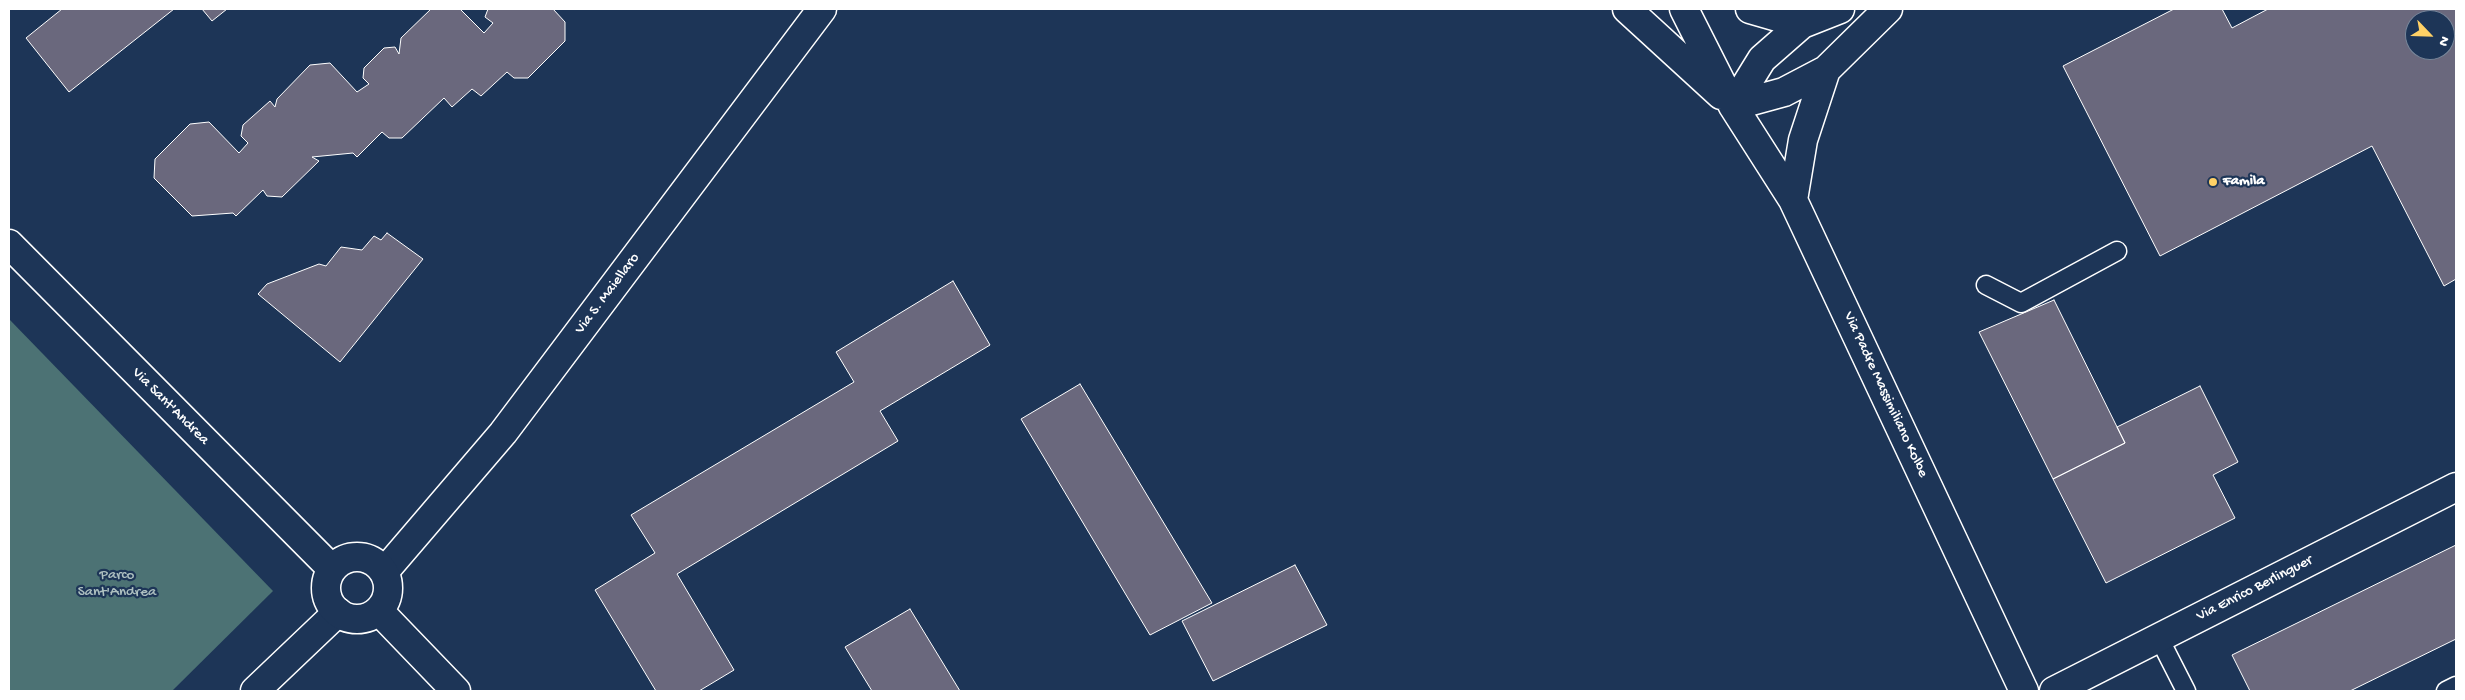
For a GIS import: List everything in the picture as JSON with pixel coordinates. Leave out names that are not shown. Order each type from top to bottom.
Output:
[{"type":"street","name":"Via S. Maiellaro","points":[[384,572],[503,433],[822,9]]},
{"type":"street","name":"Via Padre Massimiliano Kolbe","points":[[1627,9],[1733,106]]},
{"type":"street","name":"Via Padre Massimiliano Kolbe","points":[[1684,9],[1733,106],[1793,200],[2024,691]]},
{"type":"street","points":[[1750,9],[1802,24]]},
{"type":"street","points":[[1733,106],[1762,59],[1802,24],[1840,9]]},
{"type":"street","points":[[1733,106],[1784,92],[1826,70],[1888,9]]},
{"type":"street","points":[[1793,200],[1803,140],[1826,70]]},
{"type":"street","name":"Via Sant'Andrea","points":[[9,244],[332,569]]},
{"type":"street","name":"Via Enrico Berlinguer","points":[[2054,691],[2456,487]]},
{"type":"street","points":[[359,557],[378,564],[384,572],[388,582],[388,592],[379,611],[372,616],[354,619],[338,612],[327,597],[326,588],[332,569],[349,558],[359,557]]},
{"type":"street","points":[[379,611],[456,691]]},
{"type":"street","points":[[255,691],[338,612]]},
{"type":"lane","points":[[1986,285],[2021,303],[2117,251]]},
{"type":"lane","points":[[2159,638],[2186,691]]},
{"type":"lane","points":[[2446,691],[2456,686]]},
{"type":"green space","name":"Parco Sant'Andrea","points":[[9,319],[273,591],[172,691],[9,691]]},
{"type":"building","points":[[62,9],[174,9],[69,92],[26,38]]},
{"type":"building","points":[[202,9],[227,9],[212,21]]},
{"type":"building","points":[[431,9],[460,9],[484,33],[493,23],[485,17],[488,9],[553,9],[565,22],[565,41],[528,78],[514,78],[507,72],[481,96],[472,89],[452,107],[444,98],[402,138],[389,138],[382,132],[357,157],[353,153],[312,157],[319,161],[282,197],[267,196],[263,190],[236,216],[233,213],[192,216],[154,178],[155,159],[190,124],[209,122],[239,153],[248,143],[241,136],[243,125],[270,101],[275,107],[277,99],[310,65],[330,63],[357,92],[369,84],[363,78],[364,68],[384,48],[395,47],[399,54],[401,38]]},
{"type":"building","name":"Famila","points":[[2174,9],[2222,9],[2232,28],[2268,9],[2456,9],[2456,279],[2444,286],[2372,146],[2160,256],[2063,66]]},
{"type":"building","points":[[387,233],[423,259],[340,362],[258,294],[267,284],[319,264],[326,266],[341,247],[362,250],[374,236],[381,240]]},
{"type":"building","points":[[953,281],[990,345],[880,411],[898,441],[677,574],[734,670],[699,691],[656,691],[595,590],[655,553],[631,515],[854,382],[836,352]]},
{"type":"building","points":[[2054,300],[2125,443],[2053,479],[1979,332]]},
{"type":"building","points":[[1080,384],[1212,603],[1150,635],[1021,419]]},
{"type":"building","points":[[2200,386],[2238,462],[2213,475],[2235,518],[2106,583],[2053,479],[2125,443],[2117,427]]},
{"type":"building","points":[[2456,545],[2456,639],[2350,691],[2250,691],[2232,655]]},
{"type":"building","points":[[1295,565],[1327,625],[1213,681],[1182,621]]},
{"type":"building","points":[[910,609],[960,691],[872,691],[845,647]]},
{"type":"place","name":"Famila","points":[[2213,182]]}]
